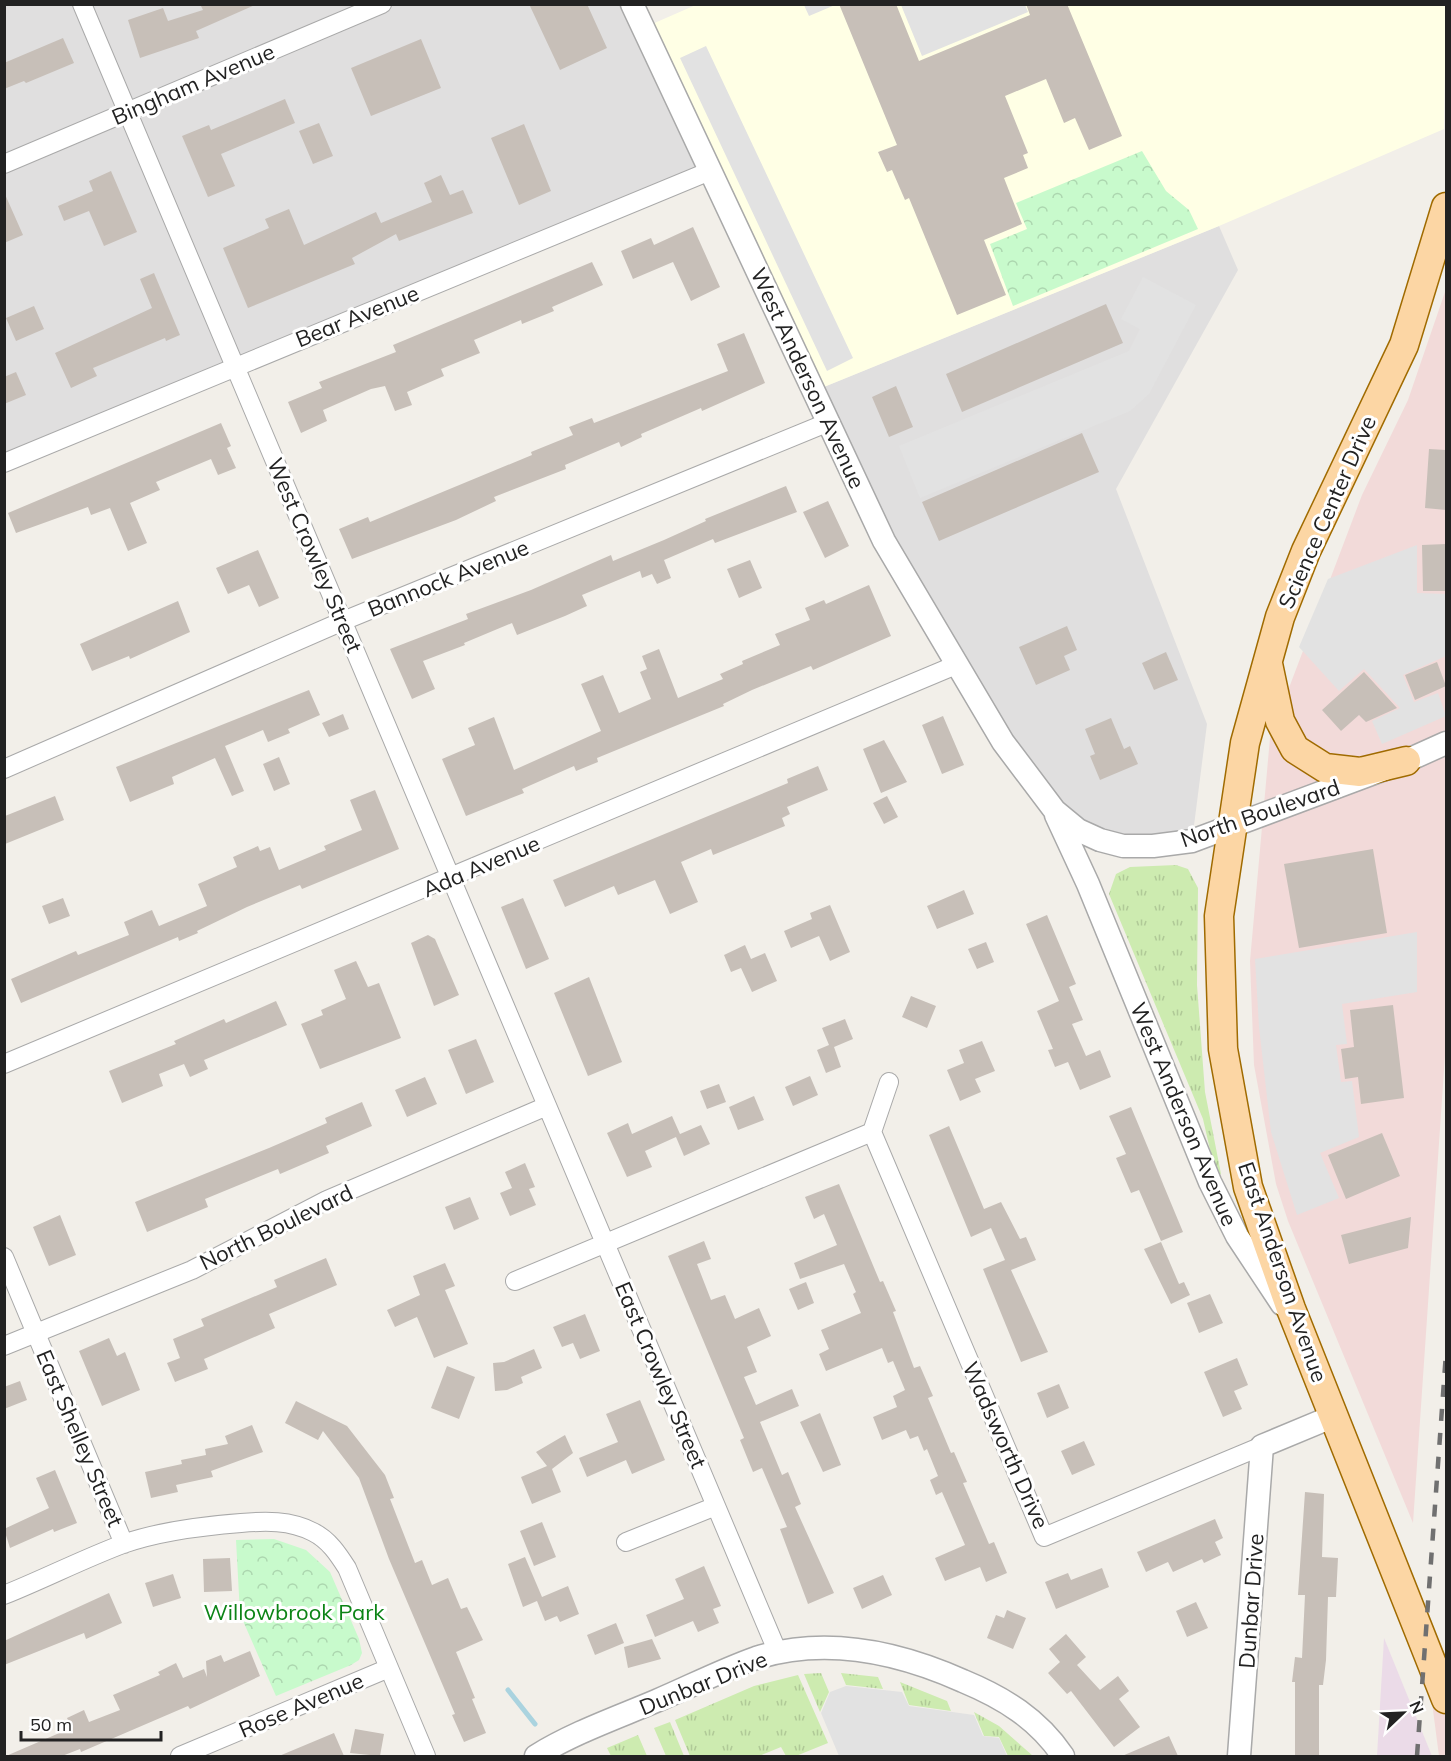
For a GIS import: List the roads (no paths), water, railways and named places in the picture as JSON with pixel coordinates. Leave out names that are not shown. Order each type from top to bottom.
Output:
[{"type":"main road","name":"Science Center Drive","points":[[1233,824],[1245,743],[1280,616],[1306,551],[1404,345],[1446,207]]},
{"type":"main road","points":[[1267,659],[1280,720],[1295,750],[1325,768],[1360,772],[1406,761]]},
{"type":"main road","name":"East Anderson Avenue","points":[[1233,824],[1220,916],[1223,1049],[1248,1187],[1301,1333],[1446,1699]]},
{"type":"street","name":"West Crowley Street","points":[[82,4],[547,1106]]},
{"type":"street","name":"Bingham Avenue","points":[[4,164],[382,4]]},
{"type":"street","name":"West Anderson Avenue","points":[[632,4],[884,542],[1003,742]]},
{"type":"street","name":"Bear Avenue","points":[[4,463],[236,365],[710,171]]},
{"type":"street","name":"Bannock Avenue","points":[[4,769],[343,621],[829,422]]},
{"type":"street","name":"Ada Avenue","points":[[4,1064],[956,665]]},
{"type":"street","name":"North Boulevard","points":[[1003,742],[1055,811],[1078,830],[1100,840],[1123,846],[1153,846],[1192,841],[1406,761],[1446,743]]},
{"type":"street","name":"West Anderson Avenue","points":[[1055,811],[1088,884],[1210,1182],[1237,1236],[1301,1333]]},
{"type":"street","points":[[514,1281],[873,1132],[889,1082]]},
{"type":"street","name":"North Boulevard","points":[[4,1346],[192,1269],[327,1200],[547,1106]]},
{"type":"street","name":"East Crowley Street","points":[[547,1106],[778,1653]]},
{"type":"street","name":"Wadsworth Drive","points":[[873,1132],[1044,1537],[1334,1416]]},
{"type":"street","name":"East Shelley Street","points":[[4,1257],[124,1544]]},
{"type":"street","name":"Dunbar Drive","points":[[1239,1756],[1262,1446]]},
{"type":"street","points":[[626,1542],[716,1506]]},
{"type":"street","points":[[4,1595],[124,1544],[208,1526],[264,1521],[292,1524],[314,1532],[334,1548],[347,1568],[426,1756]]},
{"type":"street","name":"Dunbar Drive","points":[[536,1756],[591,1729],[756,1658],[822,1648],[853,1648],[926,1665],[1007,1702],[1044,1731],[1063,1756]]},
{"type":"street","name":"Rose Avenue","points":[[180,1756],[390,1668]]},
{"type":"waterway","points":[[508,1690],[535,1724]]},
{"type":"railway","points":[[1417,1756],[1446,1353]]},
{"type":"park label","name":"Willowbrook Park","points":[[294,1612]]}]
